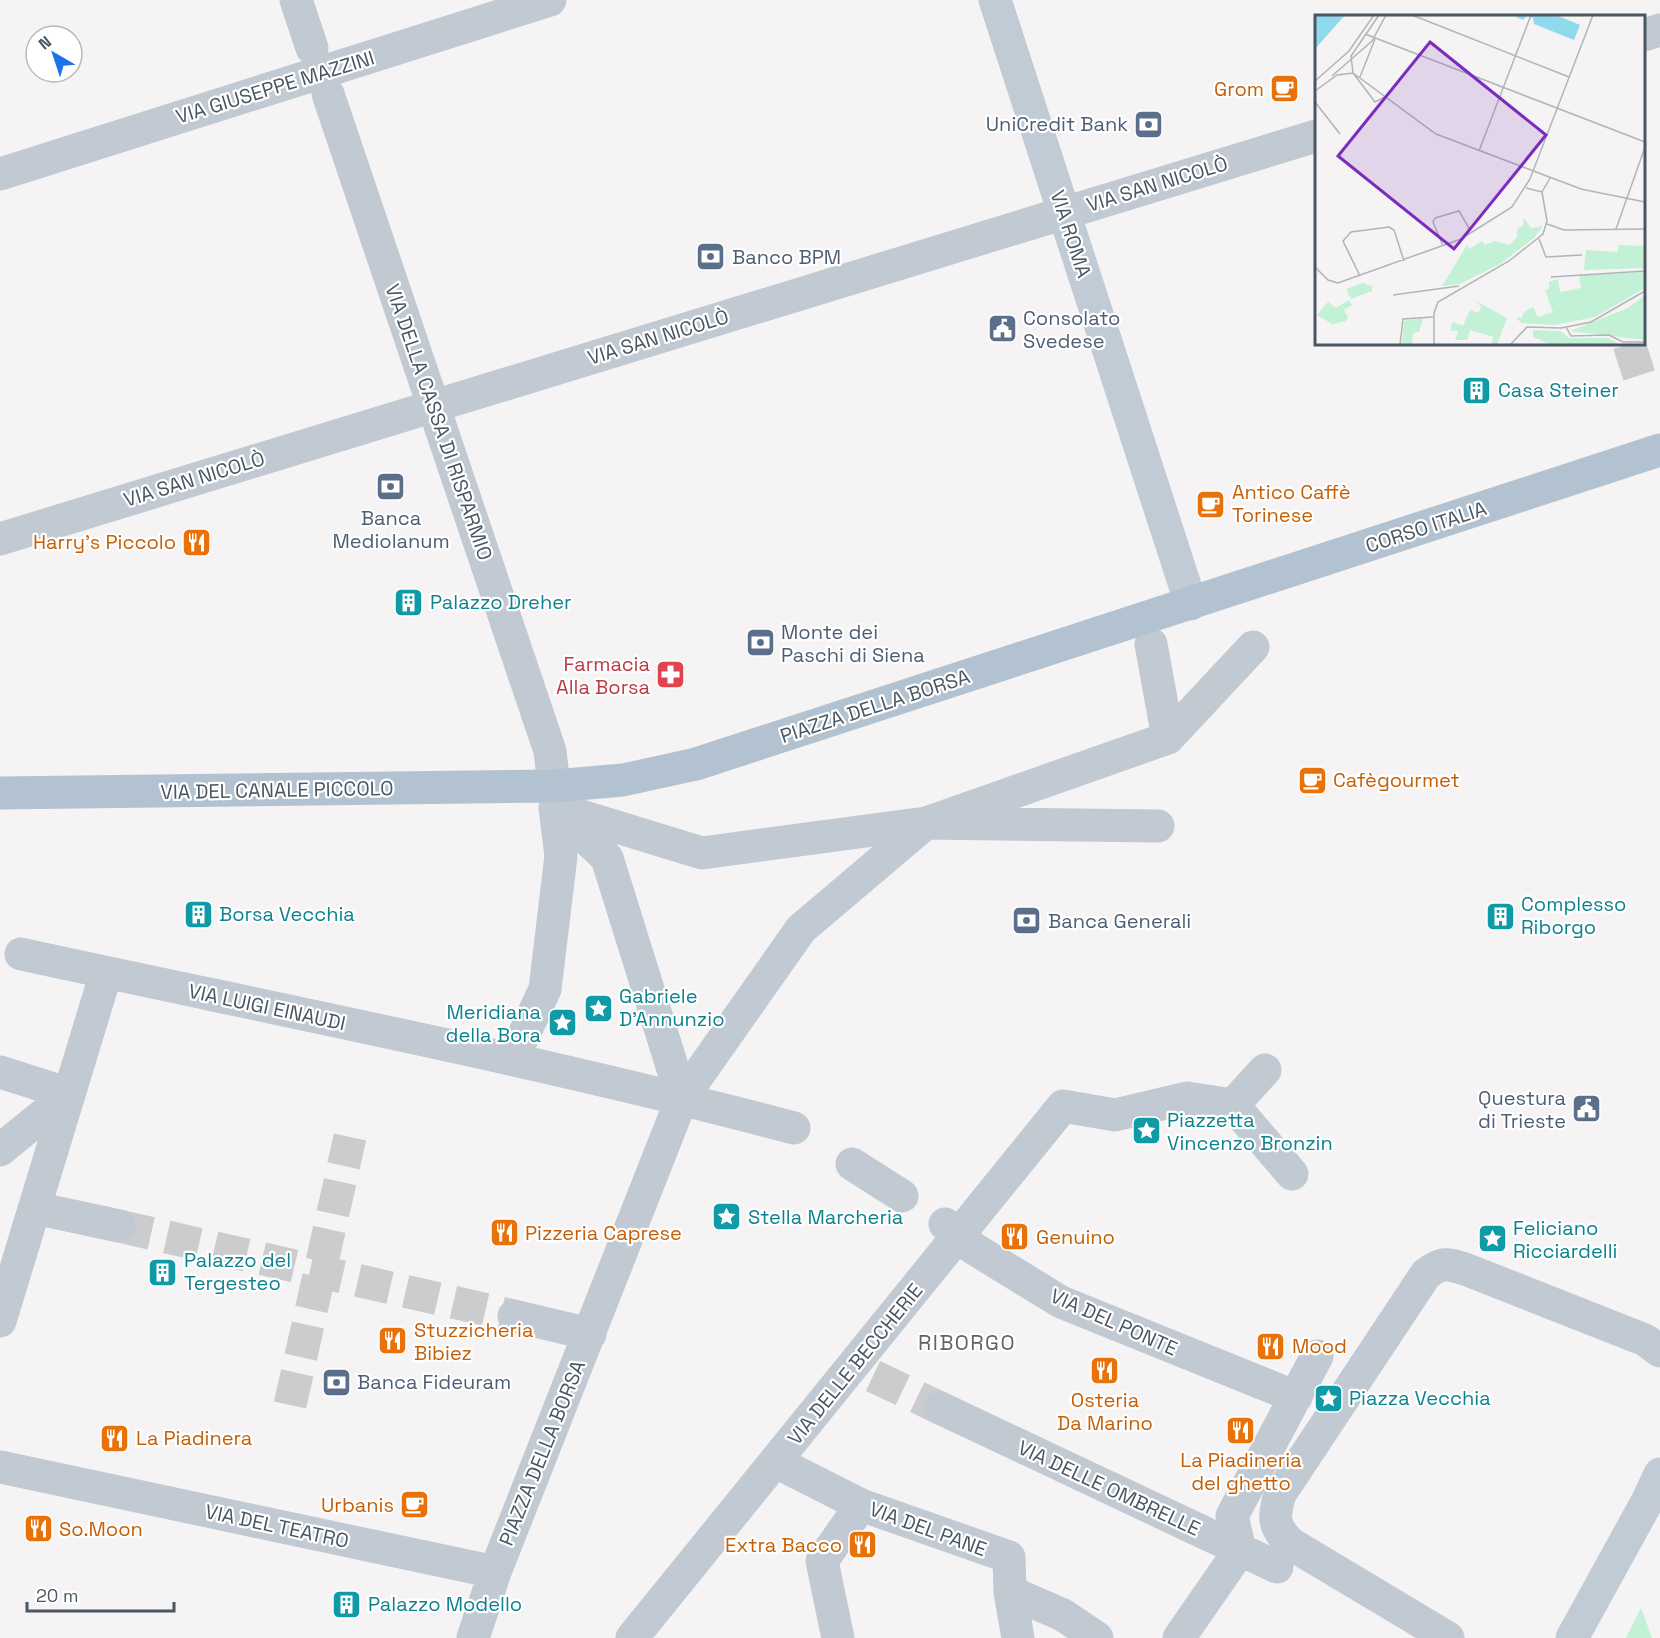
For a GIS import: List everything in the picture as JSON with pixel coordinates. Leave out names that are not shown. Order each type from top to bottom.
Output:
[{"type":"main road","name":"VIA ROMA","points":[[995,0],[1191,604]]},
{"type":"main road","name":"CORSO ITALIA","points":[[1191,604],[1660,450]]},
{"type":"main road","name":"PIAZZA DELLA BORSA","points":[[554,797],[696,764],[1191,604]]},
{"type":"main road","name":"VIA DEL CANALE PICCOLO","points":[[0,793],[554,797]]},
{"type":"main road","points":[[1572,1638],[1660,1474]]},
{"type":"street","points":[[296,0],[312,48]]},
{"type":"street","name":"VIA GIUSEPPE MAZZINI","points":[[0,174],[550,0]]},
{"type":"street","points":[[1645,35],[1660,30]]},
{"type":"street","name":"VIA DELLA CASSA DI RISPARMIO","points":[[328,94],[550,751],[561,856],[545,989],[513,1058]]},
{"type":"street","name":"VIA SAN NICOLÒ","points":[[0,539],[1315,137]]},
{"type":"street","points":[[1151,644],[1168,738]]},
{"type":"street","points":[[926,823],[1168,738],[1253,647]]},
{"type":"street","points":[[554,797],[702,853],[926,823],[1158,826]]},
{"type":"street","points":[[554,797],[607,858],[682,1098]]},
{"type":"street","name":"PIAZZA DELLA BORSA","points":[[473,1638],[495,1572],[682,1098],[801,929],[926,823]]},
{"type":"street","name":"VIA LUIGI EINAUDI","points":[[21,954],[513,1058],[682,1098],[794,1128]]},
{"type":"street","points":[[0,1321],[106,973]]},
{"type":"street","points":[[1265,1070],[1233,1105],[1292,1174]]},
{"type":"street","points":[[0,1072],[69,1094]]},
{"type":"street","points":[[0,1150],[69,1094]]},
{"type":"street","name":"VIA DELLE BECCHERIE","points":[[632,1638],[776,1462],[864,1370],[952,1230],[1063,1106],[1115,1115],[1187,1098],[1233,1105]]},
{"type":"street","points":[[852,1164],[902,1196]]},
{"type":"street","points":[[34,1208],[119,1226]]},
{"type":"street","name":"VIA DEL PONTE","points":[[952,1230],[974,1248],[1061,1302],[1296,1397]]},
{"type":"street","points":[[1448,1638],[1291,1544],[1282,1536],[1275,1523],[1275,1510],[1280,1494],[1426,1274],[1438,1265],[1465,1269],[1645,1340],[1660,1351]]},
{"type":"street","name":"PIAZZA DELLA BORSA","points":[[514,1317],[590,1334]]},
{"type":"street","points":[[1179,1638],[1239,1550],[1232,1516],[1317,1356]]},
{"type":"street","name":"VIA DELLE OMBRELLE","points":[[940,1408],[1277,1567]]},
{"type":"street","name":"VIA DEL PANE","points":[[776,1462],[861,1505],[1008,1557],[1018,1638]]},
{"type":"street","name":"VIA DEL TEATRO","points":[[0,1467],[495,1572]]},
{"type":"street","points":[[838,1638],[822,1561],[861,1505]]},
{"type":"street","points":[[1011,1592],[1064,1615],[1097,1638]]},
{"type":"green space","points":[[1641,1608],[1652,1638],[1626,1638]]},
{"type":"tunnel","points":[[1629,345],[1642,384]]},
{"type":"tunnel","points":[[290,1405],[350,1137]]},
{"type":"tunnel","points":[[119,1226],[514,1316]]},
{"type":"tunnel","points":[[873,1376],[940,1408]]},
{"type":"place","name":"Grom","points":[[1285,89]]},
{"type":"place","name":"UniCredit Bank","points":[[1149,124]]},
{"type":"place","name":"Banco BPM","points":[[711,257]]},
{"type":"place","name":"Consolato Svedese","points":[[1002,329]]},
{"type":"place","name":"Casa Steiner","points":[[1477,390]]},
{"type":"place","name":"Banca Mediolanum","points":[[391,487]]},
{"type":"place","name":"Antico Caffè Torinese","points":[[1211,504]]},
{"type":"place","name":"Harry's Piccolo","points":[[197,542]]},
{"type":"place","name":"Palazzo Dreher","points":[[409,602]]},
{"type":"place","name":"Monte dei Paschi di Siena","points":[[760,643]]},
{"type":"place","name":"Farmacia Alla Borsa","points":[[671,675]]},
{"type":"place","name":"Cafègourmet","points":[[1312,780]]},
{"type":"place","name":"Borsa Vecchia","points":[[198,914]]},
{"type":"place","name":"Complesso Riborgo","points":[[1500,916]]},
{"type":"place","name":"Banca Generali","points":[[1027,921]]},
{"type":"place","name":"Gabriele D'Annunzio","points":[[598,1008]]},
{"type":"place","name":"Meridiana della Bora","points":[[562,1023]]},
{"type":"place","name":"Questura di Trieste","points":[[1587,1109]]},
{"type":"place","name":"Piazzetta Vincenzo Bronzin","points":[[1146,1131]]},
{"type":"place","name":"Stella Marcheria","points":[[727,1217]]},
{"type":"place","name":"Pizzeria Caprese","points":[[504,1233]]},
{"type":"place","name":"Genuino","points":[[1015,1237]]},
{"type":"place","name":"Feliciano Ricciardelli","points":[[1492,1239]]},
{"type":"place","name":"Palazzo del Tergesteo","points":[[163,1272]]},
{"type":"place","name":"Stuzzicheria Bibiez","points":[[393,1341]]},
{"type":"place","name":"Mood","points":[[1271,1346]]},
{"type":"place","name":"Osteria Da Marino","points":[[1105,1370]]},
{"type":"place","name":"Banca Fideuram","points":[[336,1382]]},
{"type":"place","name":"Piazza Vecchia","points":[[1328,1398]]},
{"type":"place","name":"La Piadineria del ghetto","points":[[1241,1430]]},
{"type":"place","name":"La Piadinera","points":[[115,1438]]},
{"type":"place","name":"Urbanis","points":[[415,1505]]},
{"type":"place","name":"So.Moon","points":[[38,1529]]},
{"type":"place","name":"Extra Bacco","points":[[863,1545]]},
{"type":"place","name":"Palazzo Modello","points":[[347,1604]]},
{"type":"district","name":"RIBORGO","points":[[967,1343]]}]
